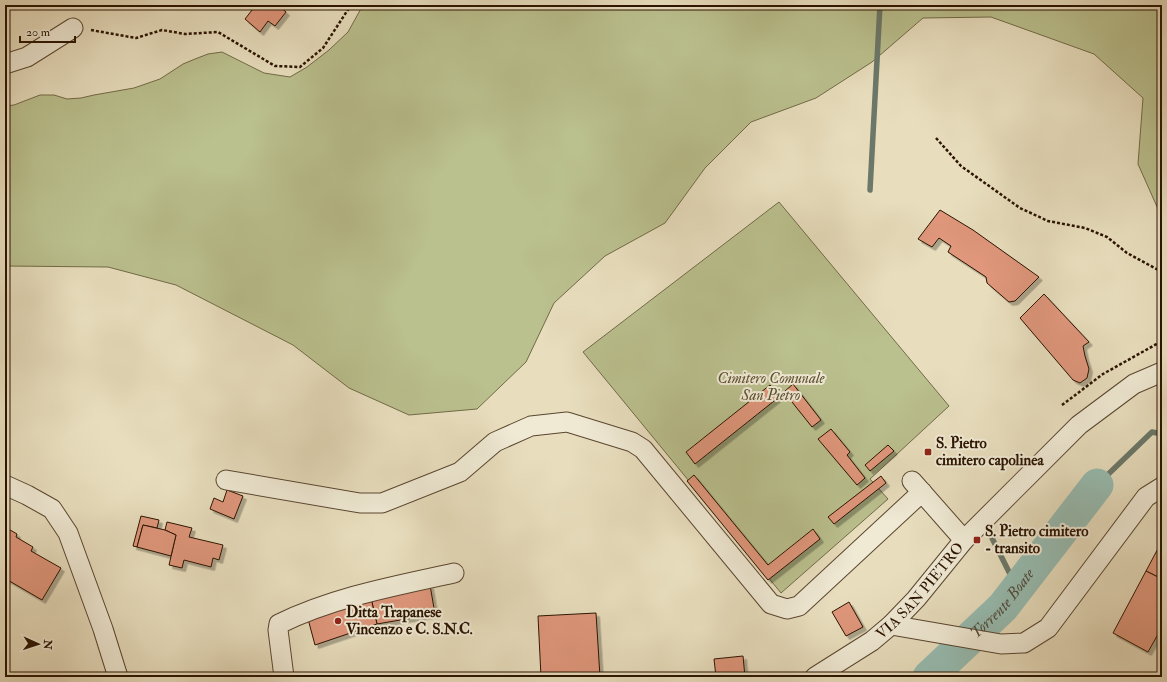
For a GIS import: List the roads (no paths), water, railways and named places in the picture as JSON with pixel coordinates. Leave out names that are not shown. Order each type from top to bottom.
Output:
[{"type":"street","points":[[5,64],[27,57],[74,28]]},
{"type":"street","name":"VIA SAN PIETRO","points":[[815,677],[872,642],[891,625],[916,599],[964,540],[1079,425],[1134,384],[1162,372]]},
{"type":"street","points":[[226,480],[360,503],[382,503],[460,472],[495,442],[531,426],[567,422],[632,442],[643,448],[771,604],[787,609],[798,606],[917,486],[964,540]]},
{"type":"street","points":[[5,485],[28,495],[52,509],[68,533],[118,677]]},
{"type":"street","points":[[891,625],[1001,644],[1024,643],[1048,628],[1146,497],[1162,487]]},
{"type":"street","points":[[284,677],[278,630],[280,624],[300,614],[377,590],[454,573]]},
{"type":"waterway","points":[[870,190],[880,5]]},
{"type":"waterway","points":[[1097,485],[1152,432],[1162,434]]},
{"type":"waterway","name":"Torrente Boate","points":[[929,677],[1003,607],[1097,485]]},
{"type":"waterway","points":[[989,532],[1017,588]]},
{"type":"place","name":"S. Pietro cimitero capolinea","points":[[928,452]]},
{"type":"place","name":"S. Pietro cimitero - transito","points":[[977,540]]},
{"type":"place","name":"Ditta Trapanese Vincenzo e C. S.N.C.","points":[[338,621]]},
{"type":"park label","name":"Cimitero Comunale San Pietro","points":[[771,386]]}]
